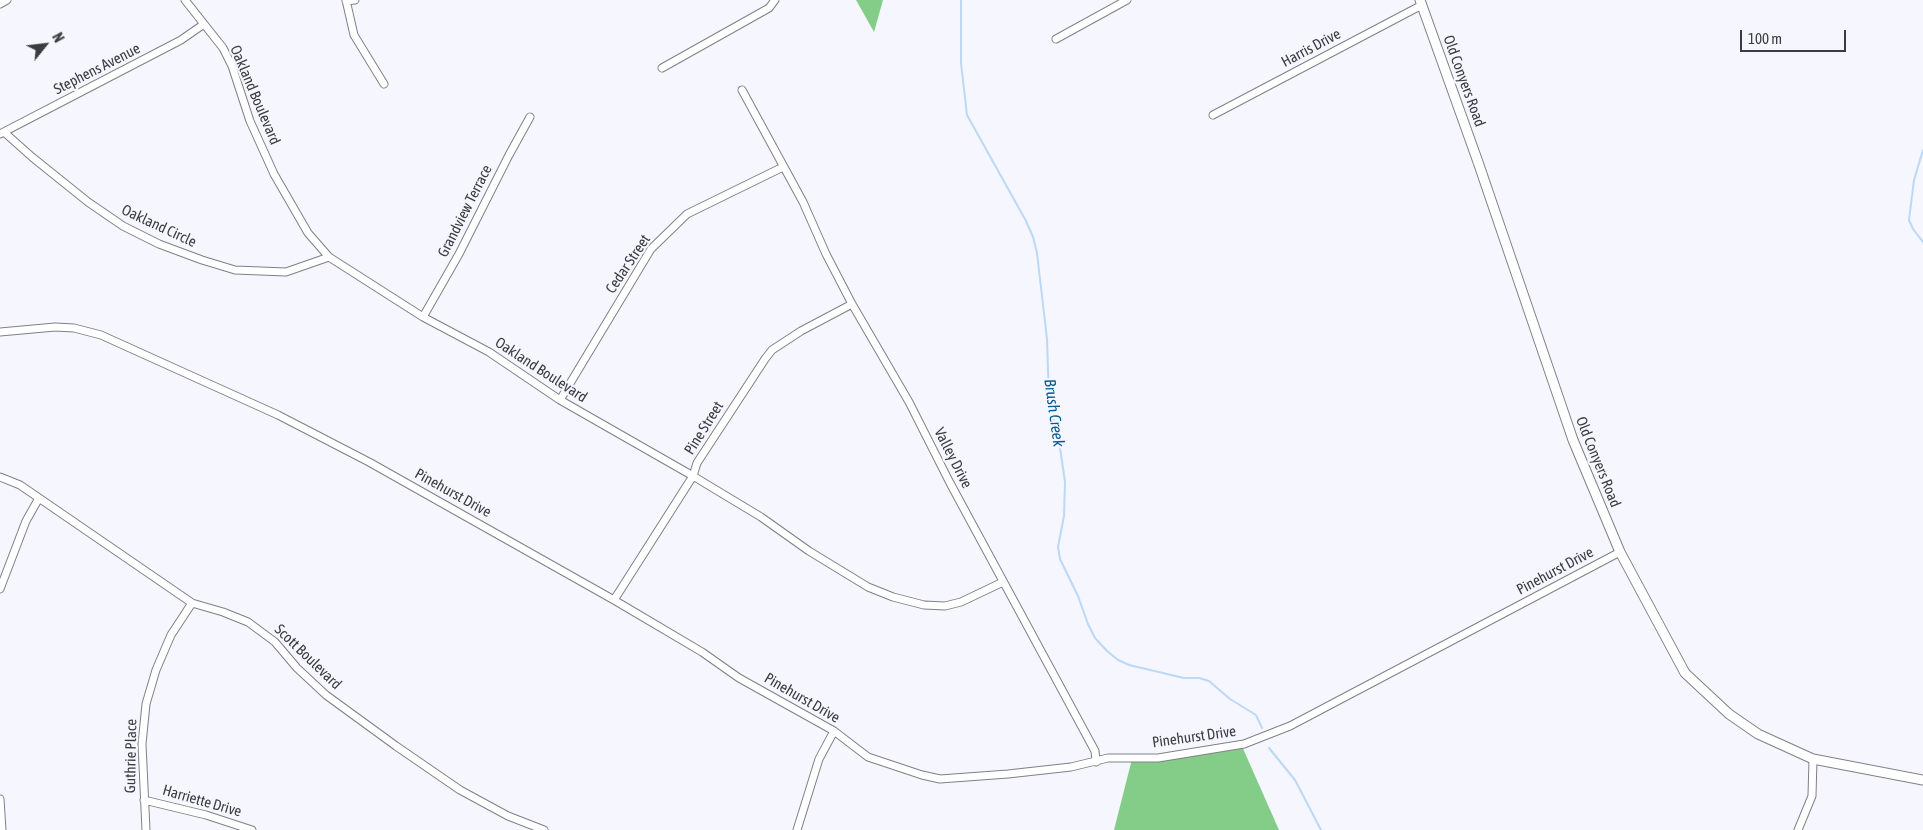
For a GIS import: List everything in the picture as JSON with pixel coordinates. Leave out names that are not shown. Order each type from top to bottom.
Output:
[{"type":"street","points":[[0,4],[7,0]]},
{"type":"street","name":"Oakland Boulevard","points":[[185,0],[223,48],[232,66],[250,121],[274,174],[308,233],[329,257],[423,317],[489,352],[560,400],[761,517],[849,577],[868,587],[893,597],[924,605],[946,606],[961,602],[1003,582]]},
{"type":"street","points":[[355,0],[346,0],[354,35],[384,84]]},
{"type":"street","points":[[662,68],[769,8],[775,0]]},
{"type":"street","points":[[1056,39],[1127,0]]},
{"type":"street","name":"Harris Drive","points":[[1213,115],[1294,73],[1301,67],[1368,35],[1421,2]]},
{"type":"street","name":"Old Conyers Road","points":[[1421,2],[1573,440],[1620,552],[1685,673],[1729,714],[1758,734],[1813,758],[1923,780]]},
{"type":"street","name":"Stephens Avenue","points":[[2,133],[181,40],[204,24]]},
{"type":"street","name":"Valley Drive","points":[[742,90],[803,202],[826,254],[852,304],[909,402],[1003,582],[1095,751],[1096,762]]},
{"type":"street","name":"Grandview Terrace","points":[[423,317],[459,254],[530,117]]},
{"type":"street","name":"Oakland Circle","points":[[2,133],[81,197],[123,226],[159,244],[235,270],[286,272],[329,257]]},
{"type":"street","name":"Cedar Street","points":[[560,400],[651,249],[687,214],[783,168]]},
{"type":"street","name":"Pine Street","points":[[614,600],[693,476],[698,463],[725,420],[772,350],[801,331],[852,304]]},
{"type":"street","name":"Pinehurst Drive","points":[[0,332],[55,327],[74,328],[101,335],[278,415],[369,462],[614,600],[702,652],[739,678],[834,732],[868,757],[940,779],[1008,774],[1096,762],[1108,758],[1158,758],[1244,744],[1290,726],[1620,552]]},
{"type":"street","name":"Scott Boulevard","points":[[0,477],[20,485],[192,603],[248,622],[275,642],[297,668],[326,695],[396,746],[460,790],[508,816],[544,830]]},
{"type":"street","points":[[0,589],[26,521],[39,498]]},
{"type":"street","name":"Guthrie Place","points":[[146,830],[142,744],[146,704],[156,670],[171,635],[192,603]]},
{"type":"street","points":[[797,830],[819,759],[834,732]]},
{"type":"street","points":[[1798,830],[1812,796],[1813,758]]},
{"type":"street","points":[[0,799],[2,830]]},
{"type":"street","name":"Harriette Drive","points":[[144,800],[206,815],[252,830]]},
{"type":"green space","points":[[856,0],[883,0],[874,32]]},
{"type":"green space","points":[[1241,744],[1279,830],[1114,830],[1132,759]]},
{"type":"waterway","name":"Brush Creek","points":[[961,0],[961,63],[967,115],[1026,221],[1037,253],[1047,339],[1049,400],[1059,441],[1065,482],[1064,516],[1058,547],[1060,559],[1095,638],[1107,651],[1118,660],[1129,665],[1184,678],[1199,678],[1209,681],[1230,699],[1256,715],[1262,728]]},
{"type":"waterway","points":[[1923,150],[1914,180],[1909,220],[1923,242]]},
{"type":"waterway","name":"Brush Creek","points":[[1269,748],[1295,780],[1321,830]]}]
